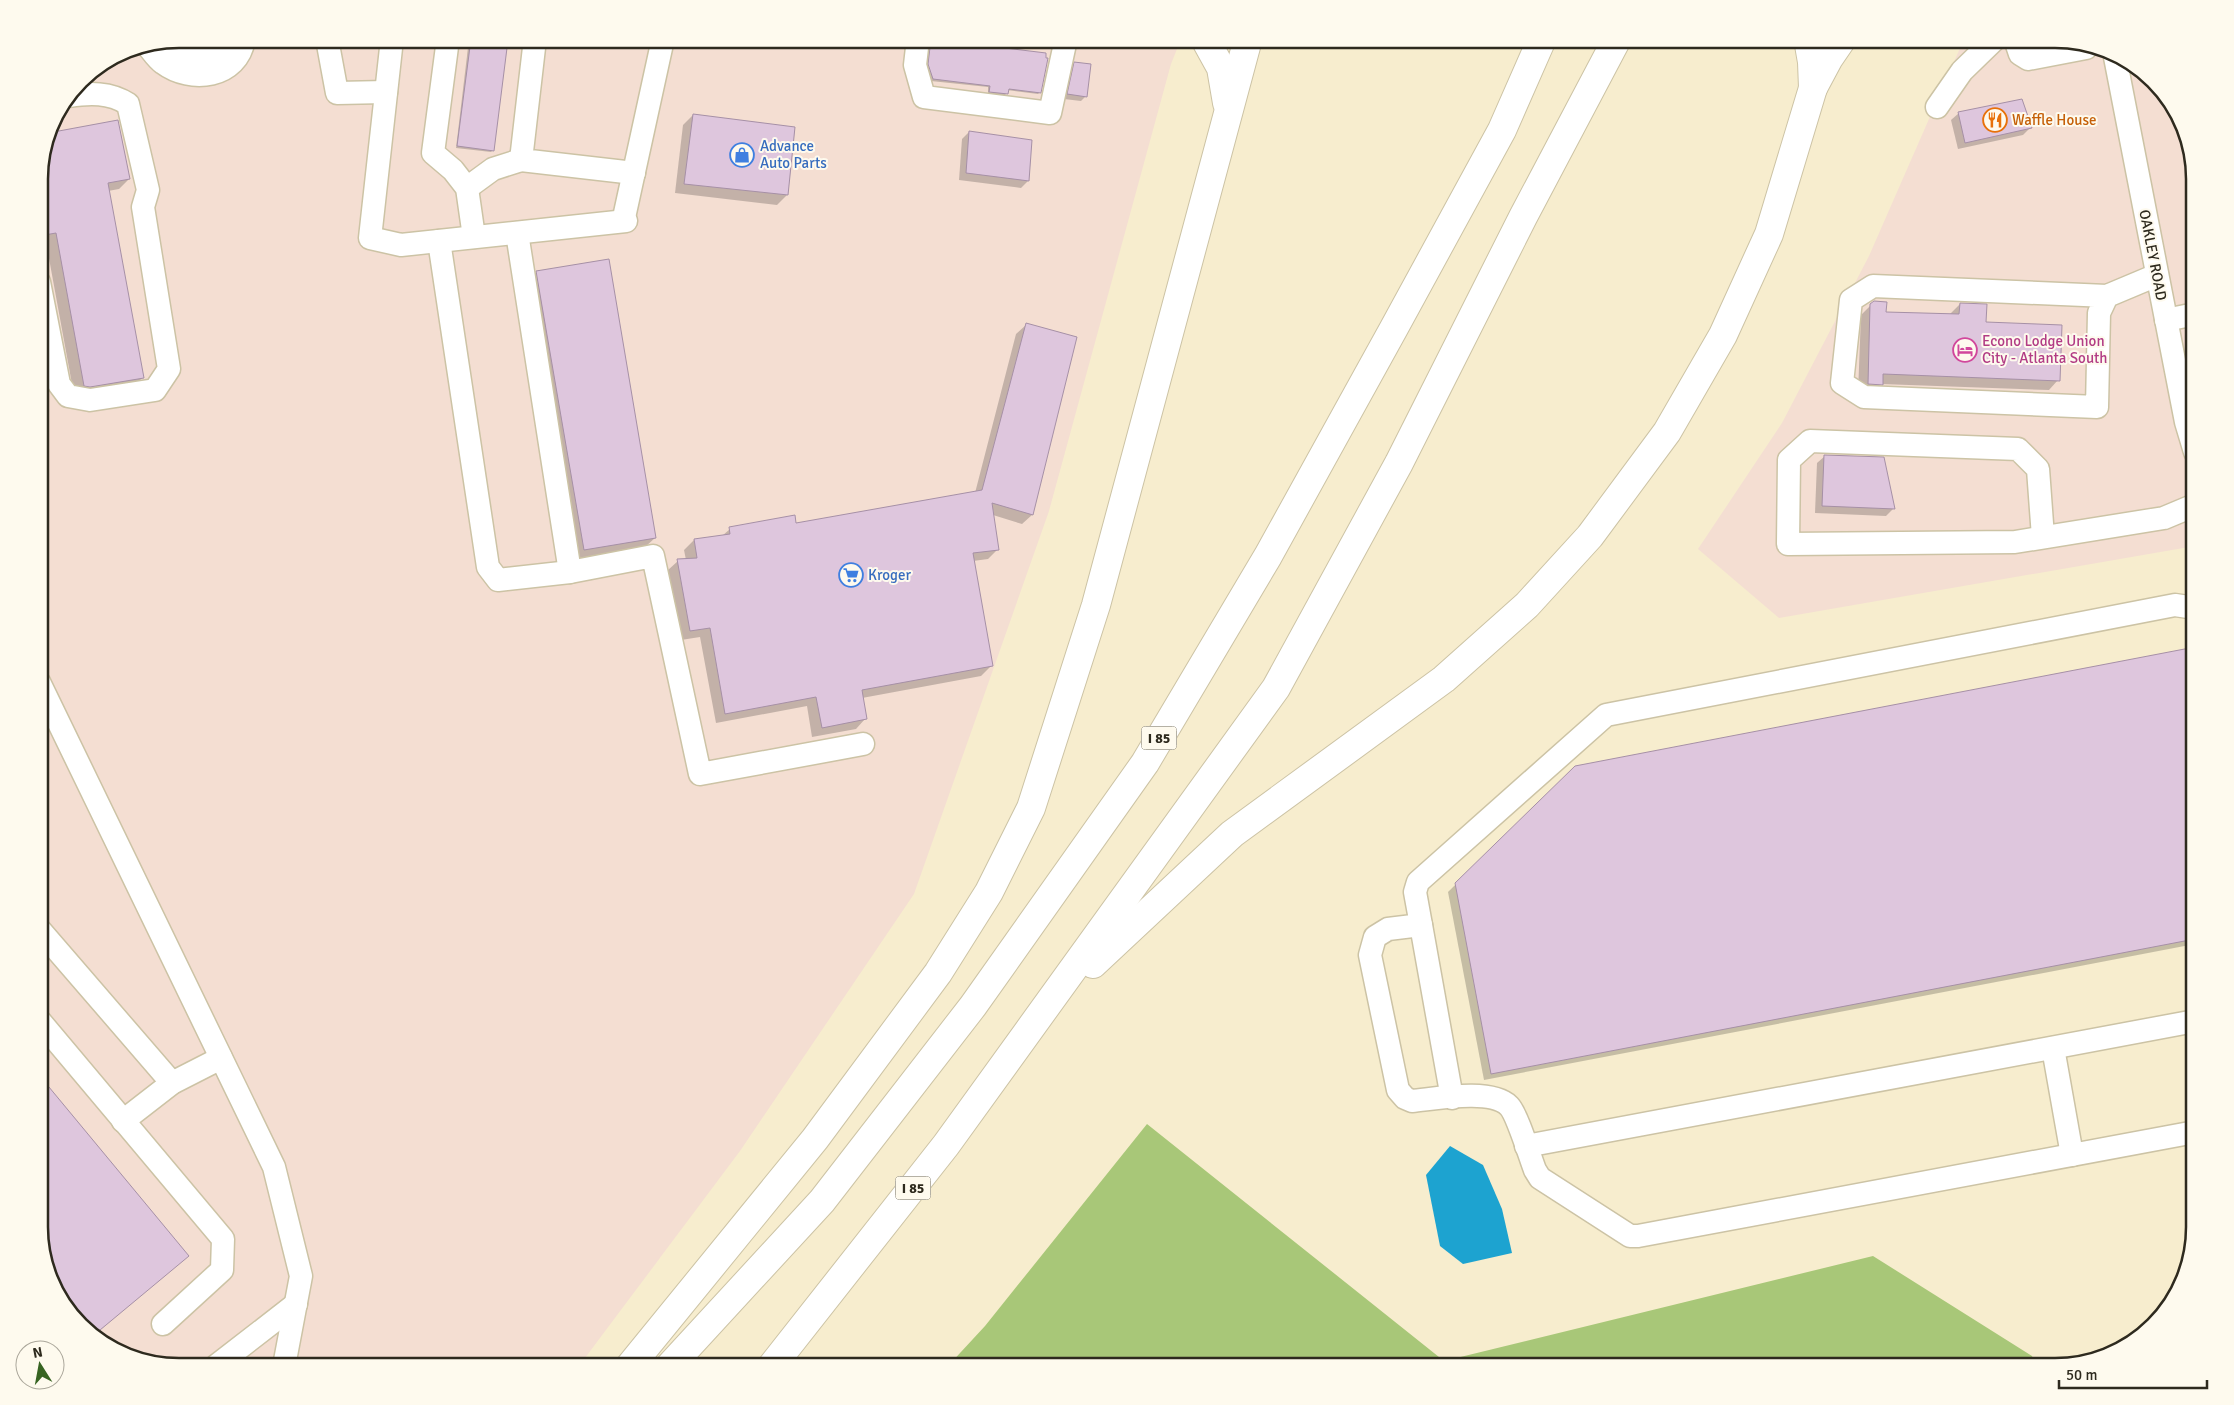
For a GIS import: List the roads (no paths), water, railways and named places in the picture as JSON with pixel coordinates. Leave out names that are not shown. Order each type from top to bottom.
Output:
[{"type":"highway","points":[[1210,48],[1221,68],[1228,112]]},
{"type":"highway","points":[[637,1358],[815,1139],[938,973],[989,892],[1031,808],[1096,605],[1246,48]]},
{"type":"highway","name":"I 85","points":[[677,1358],[822,1201],[973,1006],[1145,762],[1268,556],[1394,328],[1502,130],[1538,48]]},
{"type":"highway","name":"I 85","points":[[778,1358],[946,1144],[1048,1006],[1276,688],[1399,463],[1523,217],[1611,48]]},
{"type":"highway","points":[[1810,48],[1813,88]]},
{"type":"highway","points":[[1048,1006],[1232,834],[1444,679],[1527,605],[1590,536],[1667,432],[1723,336],[1769,234],[1813,88],[1836,48]]},
{"type":"street","points":[[165,49],[181,55],[205,58],[222,55],[226,48]]},
{"type":"street","points":[[151,50],[162,63],[181,72],[206,75],[229,68],[242,48]]},
{"type":"street","points":[[329,48],[337,93],[386,92]]},
{"type":"street","points":[[391,48],[370,238],[401,245],[517,233],[626,217],[661,48]]},
{"type":"street","points":[[447,48],[433,153],[453,170],[466,188],[474,237]]},
{"type":"street","points":[[521,160],[534,48]]},
{"type":"street","points":[[917,48],[915,65],[924,97],[1050,113],[1064,48]]},
{"type":"street","points":[[1937,108],[1962,72],[1986,48]]},
{"type":"street","points":[[2018,48],[2020,54],[2028,59],[2078,50]]},
{"type":"street","name":"OAKLEY ROAD","points":[[2116,63],[2186,422]]},
{"type":"street","points":[[48,328],[59,384],[68,396],[90,400],[154,390],[169,369],[143,207],[148,190],[128,104],[116,96],[79,95]]},
{"type":"street","points":[[466,188],[494,169],[521,160],[634,173]]},
{"type":"street","points":[[517,233],[570,572]]},
{"type":"street","points":[[439,241],[488,567],[498,580],[570,572],[653,556],[700,774],[863,744]]},
{"type":"street","points":[[2107,296],[2098,312],[2096,407],[1864,397],[1842,383],[1850,300],[1874,286],[2107,296],[2157,275]]},
{"type":"street","points":[[2166,320],[2186,316]]},
{"type":"street","points":[[2043,537],[2038,469],[2018,449],[1810,441],[1788,460],[1788,544],[2015,542],[2164,518],[2186,509]]},
{"type":"street","points":[[1452,1098],[1415,892],[1418,882],[1606,715],[2175,605],[2186,607]]},
{"type":"street","points":[[48,701],[274,1167],[301,1276],[286,1358]]},
{"type":"street","points":[[1421,925],[1388,929],[1375,938],[1370,955],[1398,1090],[1404,1098],[1412,1102],[1482,1096],[1498,1099],[1510,1106],[1540,1178],[1630,1236],[2186,1134]]},
{"type":"street","points":[[48,939],[172,1083]]},
{"type":"street","points":[[1526,1146],[2186,1023]]},
{"type":"street","points":[[48,1031],[223,1240],[222,1270],[163,1324]]},
{"type":"street","points":[[2053,1048],[2072,1155]]},
{"type":"street","points":[[123,1121],[172,1083],[221,1058]]},
{"type":"street","points":[[226,1358],[296,1304]]},
{"type":"water","points":[[1450,1146],[1483,1165],[1502,1209],[1512,1253],[1463,1264],[1440,1246],[1426,1175]]},
{"type":"place","name":"Waffle House","points":[[1995,120]]},
{"type":"place","name":"Advance Auto Parts","points":[[742,155]]},
{"type":"place","name":"Econo Lodge Union City - Atlanta South","points":[[1965,350]]},
{"type":"place","name":"Kroger","points":[[851,575]]}]
